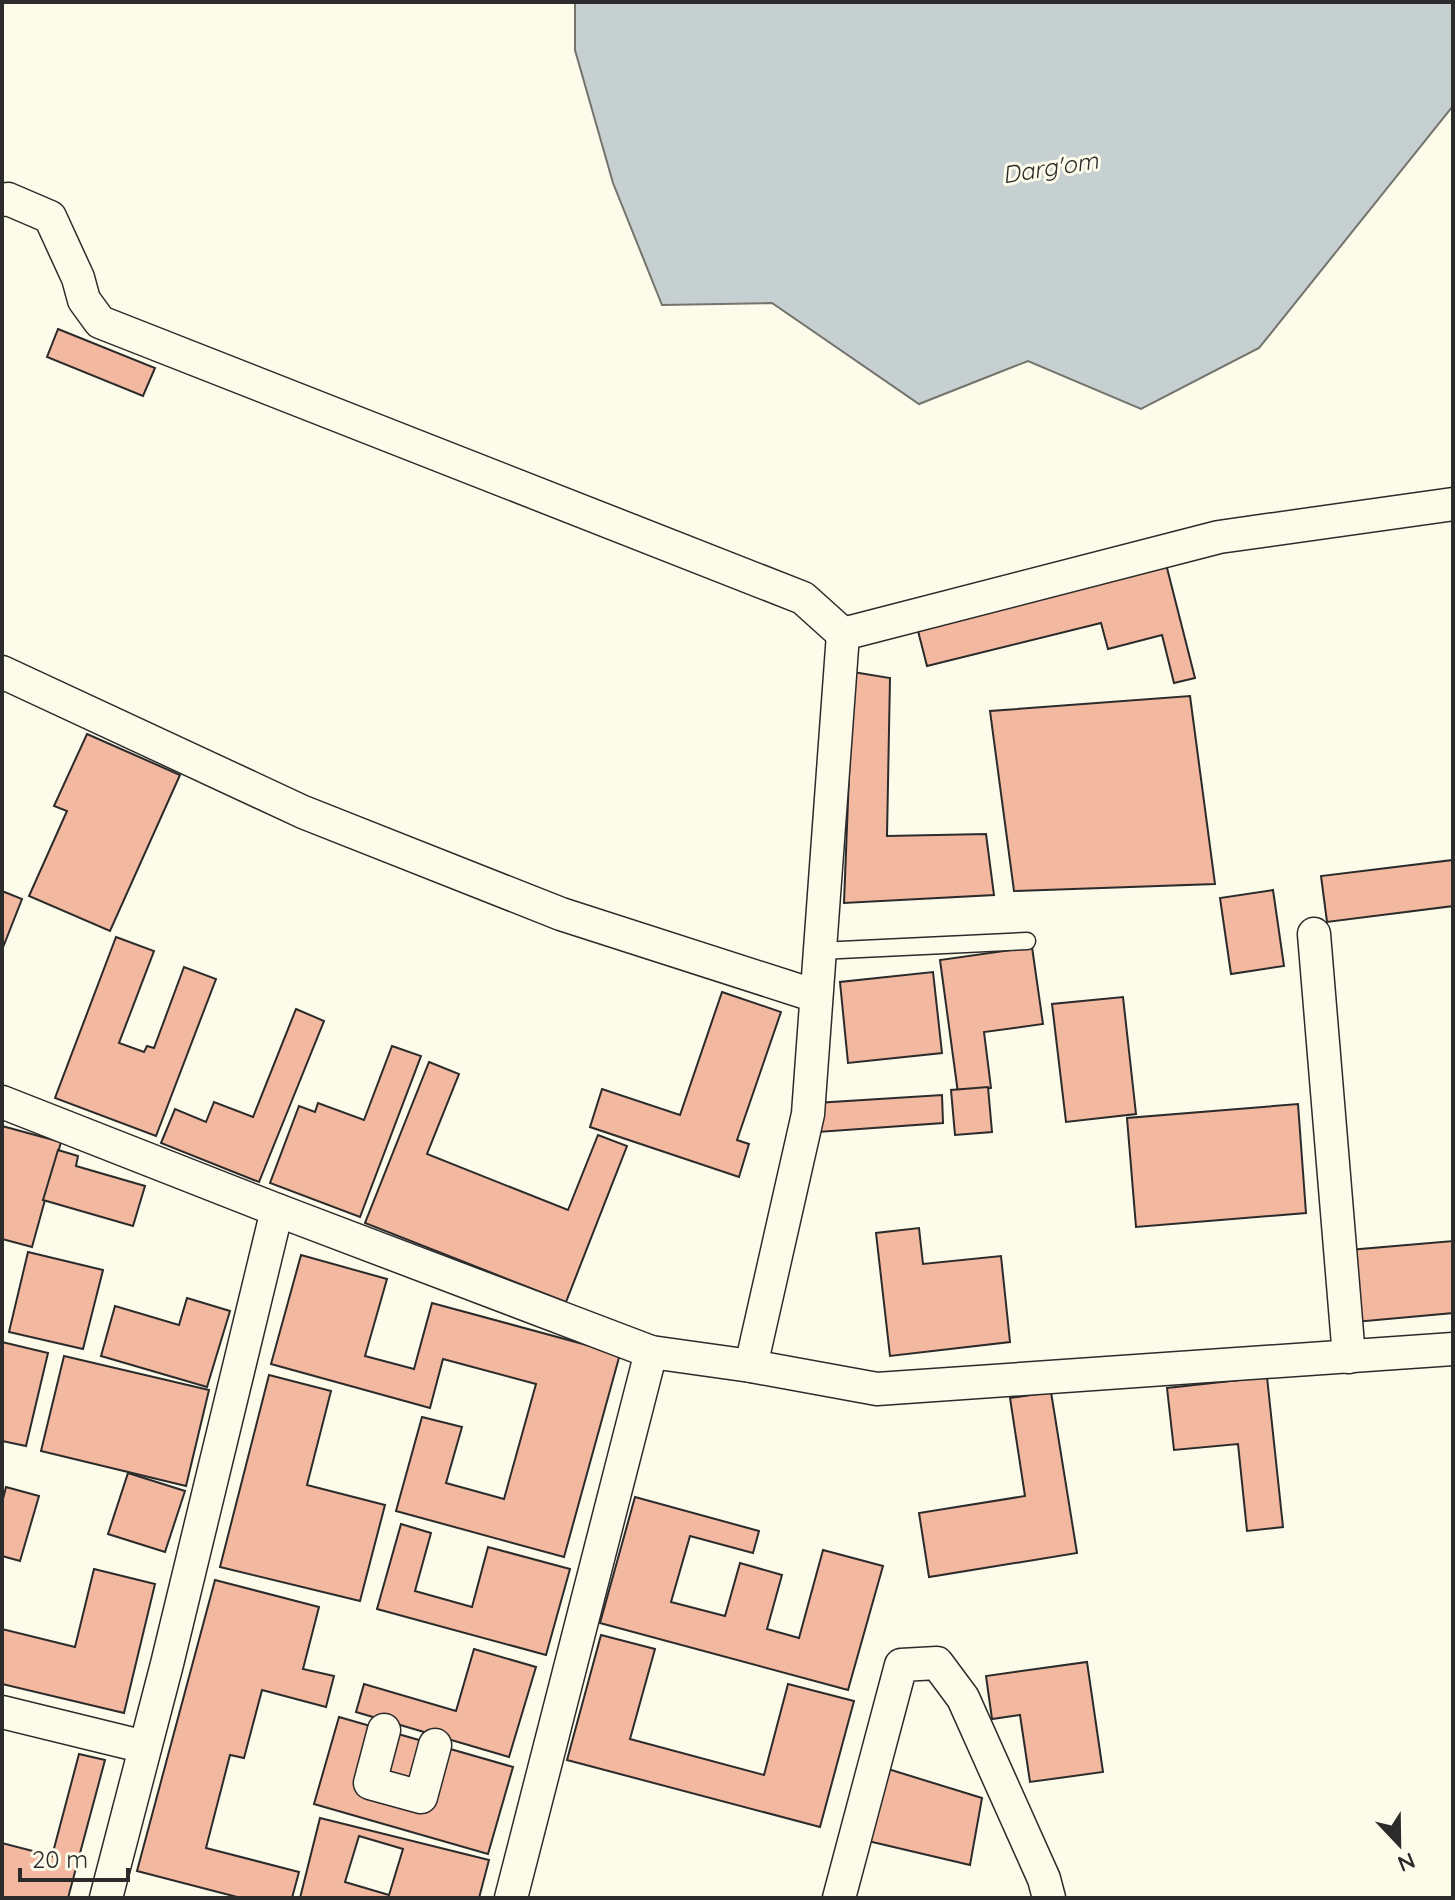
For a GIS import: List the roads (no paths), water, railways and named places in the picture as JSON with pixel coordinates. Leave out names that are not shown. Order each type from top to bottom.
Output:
[{"type":"street","points":[[2,200],[8,199],[50,217],[78,278],[84,300],[100,322],[803,598],[843,634]]},
{"type":"street","points":[[843,634],[1219,537],[1453,504]]},
{"type":"street","points":[[751,1366],[808,1114],[843,634]]},
{"type":"street","points":[[2,672],[317,818],[561,914],[816,996]]},
{"type":"street","points":[[1314,934],[1349,1357]]},
{"type":"street","points":[[2,1102],[651,1352],[877,1389],[1453,1349]]},
{"type":"street","points":[[106,1898],[277,1210]]},
{"type":"street","points":[[511,1898],[651,1352]]},
{"type":"street","points":[[839,1898],[901,1665],[937,1663],[963,1698],[1044,1879],[1049,1898]]},
{"type":"street","points":[[2,1712],[145,1747]]},
{"type":"street","points":[[384,1730],[370,1783],[421,1797],[435,1745]]},
{"type":"lane","points":[[819,951],[1027,941]]},
{"type":"water","name":"Darg'om","points":[[575,2],[1453,2],[1453,106],[1259,348],[1141,409],[1028,361],[919,404],[772,303],[662,305],[613,183],[575,50]]}]
